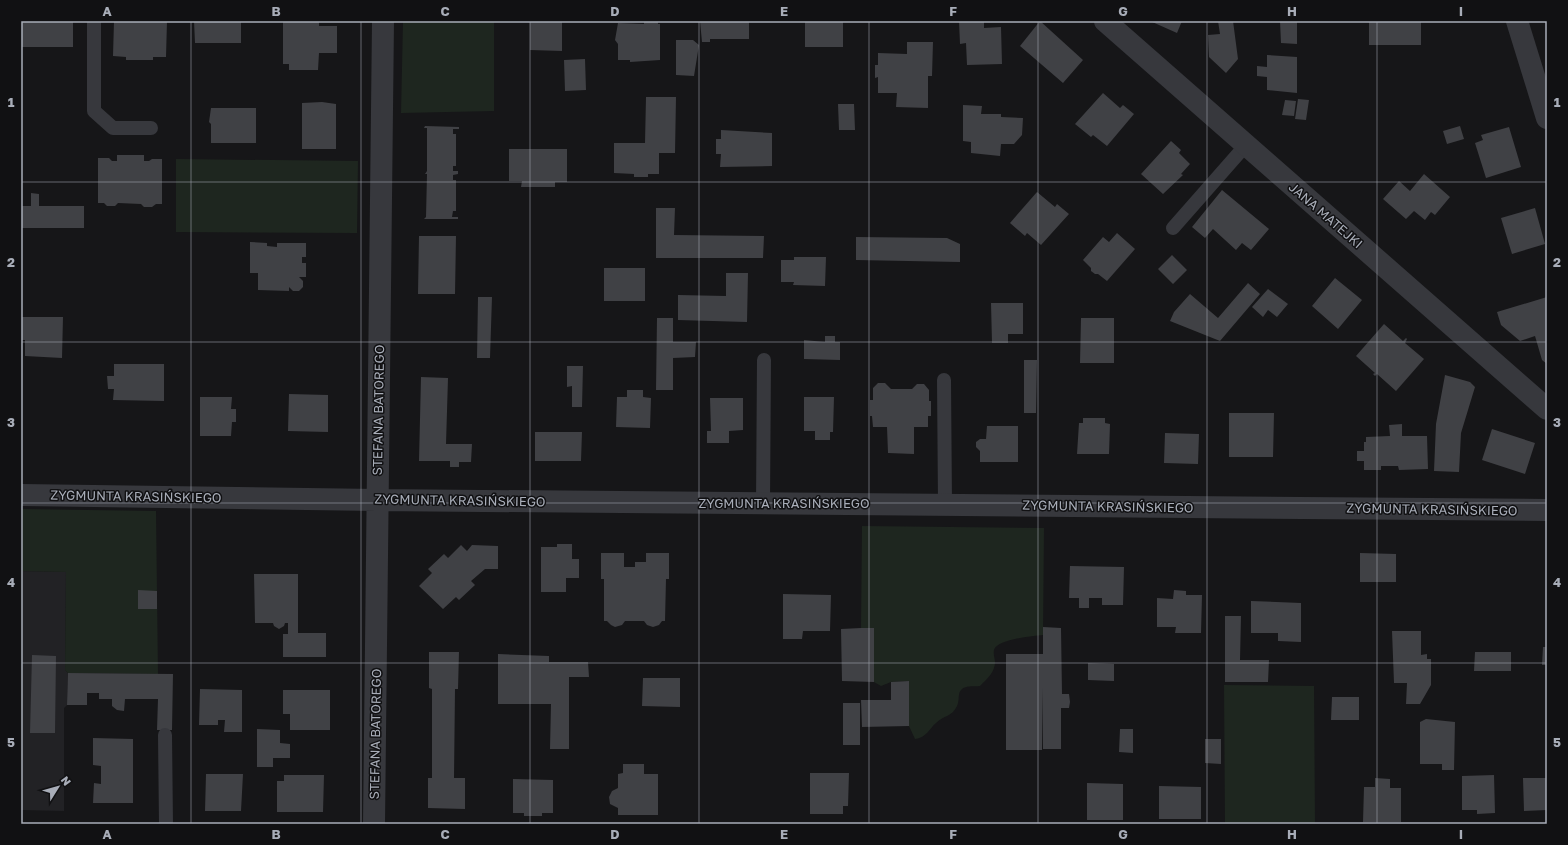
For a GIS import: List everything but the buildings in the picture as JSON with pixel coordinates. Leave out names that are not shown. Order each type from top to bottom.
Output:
[{"type":"street","name":"STEFANA BATOREGO","points":[[374,824],[382,21]]},
{"type":"street","name":"JANA MATEJKI","points":[[1105,21],[1547,409]]},
{"type":"street","points":[[1517,21],[1547,118]]},
{"type":"street","name":"ZYGMUNTA KRASIŃSKIEGO","points":[[21,494],[377,500],[1547,510]]},
{"type":"lane","points":[[94,21],[94,112],[113,128],[151,128]]},
{"type":"lane","points":[[1174,228],[1246,145]]},
{"type":"lane","points":[[763,504],[764,360]]},
{"type":"lane","points":[[944,380],[945,504]]},
{"type":"lane","points":[[165,735],[166,824]]},
{"type":"shaded area","points":[[403,21],[494,21],[494,111],[401,113]]},
{"type":"shaded area","points":[[176,159],[358,161],[357,233],[176,232]]},
{"type":"shaded area","points":[[21,509],[156,511],[158,674],[68,673],[65,670],[66,572],[21,571]]},
{"type":"shaded area","points":[[862,526],[1044,528],[1043,635],[1016,639],[997,646],[994,650],[995,666],[988,678],[980,686],[962,689],[960,691],[955,710],[939,720],[925,735],[919,738],[915,739],[909,726],[909,681],[891,682],[881,686],[874,682],[874,629],[861,628]]},
{"type":"shaded area","points":[[21,571],[66,572],[65,670],[68,673],[67,705],[64,708],[64,811],[21,810]]},
{"type":"shaded area","points":[[1224,685],[1314,686],[1315,824],[1225,824]]}]
